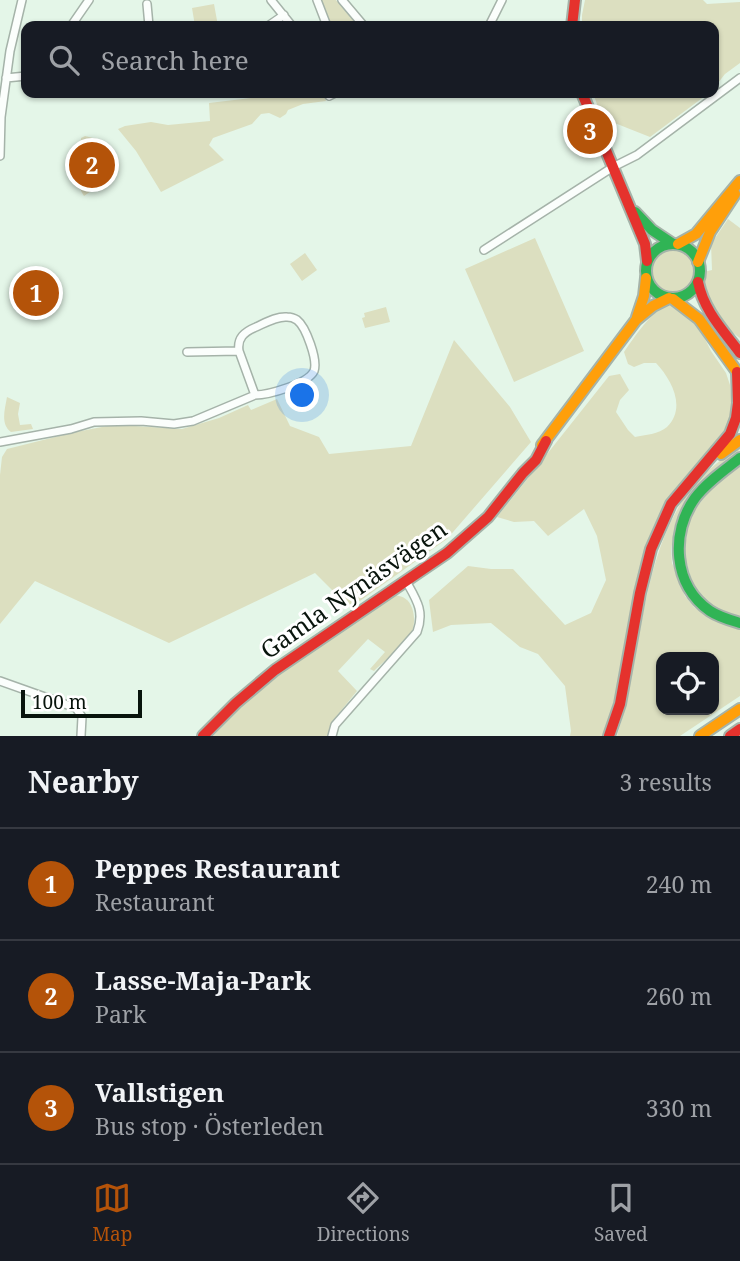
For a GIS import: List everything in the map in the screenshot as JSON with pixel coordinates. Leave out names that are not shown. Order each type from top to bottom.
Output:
[{"type":"main road","points":[[573,21],[575,0]]},
{"type":"main road","points":[[584,98],[645,244],[649,284],[654,292],[671,298],[699,319],[738,374],[739,395],[737,421],[730,434],[671,504],[651,549],[640,593],[621,704],[609,736]]},
{"type":"main road","points":[[647,261],[659,247],[675,244],[696,234],[740,183]]},
{"type":"main road","points":[[698,262],[710,232],[740,183]]},
{"type":"main road","points":[[629,205],[657,235],[691,250],[700,270],[698,282],[703,302],[740,353]]},
{"type":"main road","name":"Gamla Nynäsvägen","points":[[636,320],[646,275]]},
{"type":"main road","points":[[671,298],[688,294],[698,282]]},
{"type":"main road","name":"Gamla Nynäsvägen","points":[[203,736],[275,670],[447,553],[488,517],[523,473],[531,456],[546,441],[636,320],[653,306],[671,298]]},
{"type":"main road","points":[[696,475],[740,440]]},
{"type":"main road","points":[[740,458],[704,488],[690,505],[682,523],[678,551],[682,574],[694,597],[713,613],[740,623]]},
{"type":"main road","points":[[700,736],[740,709]]},
{"type":"main road","points":[[730,736],[740,729]]},
{"type":"street","points":[[0,156],[6,78],[22,0]]},
{"type":"street","points":[[74,21],[89,0]]},
{"type":"street","points":[[271,0],[288,21]]},
{"type":"street","points":[[317,0],[325,21]]},
{"type":"street","points":[[342,0],[360,21]]},
{"type":"street","points":[[492,21],[502,0]]},
{"type":"street","points":[[147,4],[149,21]]},
{"type":"street","points":[[275,21],[284,15]]},
{"type":"street","points":[[6,78],[21,76]]},
{"type":"street","points":[[719,94],[740,78]]},
{"type":"street","points":[[484,250],[613,167],[637,155],[713,98]]},
{"type":"street","points":[[0,442],[94,422],[185,423],[255,395],[283,389],[310,376],[315,365],[308,338],[295,319],[281,317],[242,335],[238,343],[239,351],[255,395]]},
{"type":"street","points":[[187,352],[239,351]]},
{"type":"street","points":[[332,736],[335,725],[417,632],[421,622],[419,604],[406,581]]},
{"type":"street","points":[[0,681],[76,708],[82,717],[81,736]]},
{"type":"green space","points":[[321,0],[336,0],[354,21],[329,21]]},
{"type":"green space","points":[[585,0],[703,0],[707,4],[740,2],[740,63],[719,82],[719,21],[582,21]]},
{"type":"green space","points":[[214,4],[217,21],[194,21],[192,8]]},
{"type":"green space","points":[[251,98],[325,98],[326,101],[303,104],[288,110],[280,118],[269,113],[261,114],[252,124],[213,138],[209,145],[224,160],[161,192],[136,151],[118,129],[151,122],[168,125],[210,121],[209,103]]},
{"type":"green space","points":[[595,98],[702,98],[650,137],[602,118]]},
{"type":"green space","points":[[85,136],[101,140],[107,174],[84,196],[78,175],[81,138]]},
{"type":"green space","points":[[728,219],[740,228],[740,338],[725,325],[713,309],[708,301],[704,282],[704,272],[712,270],[711,244]]},
{"type":"green space","points":[[535,238],[584,351],[514,382],[465,269]]},
{"type":"green space","points":[[670,247],[682,251],[691,259],[694,276],[687,290],[670,296],[655,287],[651,269],[659,252]]},
{"type":"green space","points":[[305,253],[317,270],[302,281],[290,264]]},
{"type":"green space","points":[[671,305],[698,325],[726,373],[730,385],[731,417],[722,436],[667,500],[603,736],[570,736],[565,686],[538,654],[520,647],[491,623],[451,625],[433,632],[429,600],[468,566],[513,569],[565,625],[591,613],[606,580],[597,536],[584,509],[548,536],[534,521],[514,522],[497,517],[609,376],[620,374],[629,390],[620,400],[616,412],[635,437],[656,433],[667,427],[676,411],[676,402],[667,377],[656,363],[644,363],[634,367],[628,364],[624,352],[651,317]]},
{"type":"green space","points":[[386,307],[390,322],[365,328],[362,318],[365,317],[364,313]]},
{"type":"green space","points":[[454,340],[510,407],[531,442],[447,539],[350,608],[315,573],[169,643],[35,581],[0,624],[0,475],[2,457],[7,449],[107,426],[182,429],[219,418],[248,405],[251,410],[277,399],[290,426],[319,437],[329,454],[411,446]]},
{"type":"green space","points":[[7,397],[20,403],[20,425],[31,424],[33,429],[11,432],[8,429],[4,416]]},
{"type":"green space","points":[[738,446],[740,450],[711,475],[677,520],[671,549],[672,563],[685,596],[694,607],[707,617],[740,629],[740,696],[719,710],[719,652],[656,652],[656,715],[712,715],[680,736],[617,736],[644,608],[661,545],[690,490]]},
{"type":"green space","points":[[740,466],[740,619],[710,606],[693,585],[684,554],[689,517],[711,489]]},
{"type":"green space","points":[[395,595],[406,599],[411,605],[414,618],[412,632],[374,671],[370,669],[385,652],[368,639],[338,671],[357,691],[331,723],[329,736],[213,736],[276,677]]},
{"type":"traffic: fast","points":[[635,212],[652,230],[673,244]]},
{"type":"traffic: fast","points":[[673,244],[692,252],[700,271],[692,290],[673,298],[654,290],[646,271],[654,252],[673,244]]},
{"type":"traffic: fast","points":[[740,458],[695,498],[687,512],[679,542],[682,573],[698,600],[713,613],[740,623]]},
{"type":"traffic: slow","points":[[678,244],[696,234],[740,181]]},
{"type":"traffic: slow","points":[[698,262],[710,232],[735,194]]},
{"type":"traffic: slow","points":[[637,317],[646,278]]},
{"type":"traffic: slow","points":[[542,445],[636,320],[653,306],[669,298]]},
{"type":"traffic: slow","points":[[673,299],[699,319],[740,376]]},
{"type":"traffic: slow","points":[[721,454],[740,440]]},
{"type":"traffic: slow","points":[[700,736],[740,709]]},
{"type":"traffic: jam","points":[[573,21],[575,0]]},
{"type":"traffic: jam","points":[[584,98],[645,244],[647,261]]},
{"type":"traffic: jam","points":[[698,282],[709,311],[740,353]]},
{"type":"traffic: jam","points":[[609,736],[620,704],[640,593],[651,549],[671,504],[730,434],[738,403],[737,372]]},
{"type":"traffic: jam","points":[[203,736],[275,670],[447,553],[488,517],[536,460],[546,441]]},
{"type":"traffic: jam","points":[[730,736],[740,729]]},
{"type":"place","name":"Vallstigen","points":[[590,131]]},
{"type":"place","name":"Lasse-Maja-Park","points":[[92,165]]},
{"type":"place","name":"Peppes Restaurant","points":[[36,293]]}]
